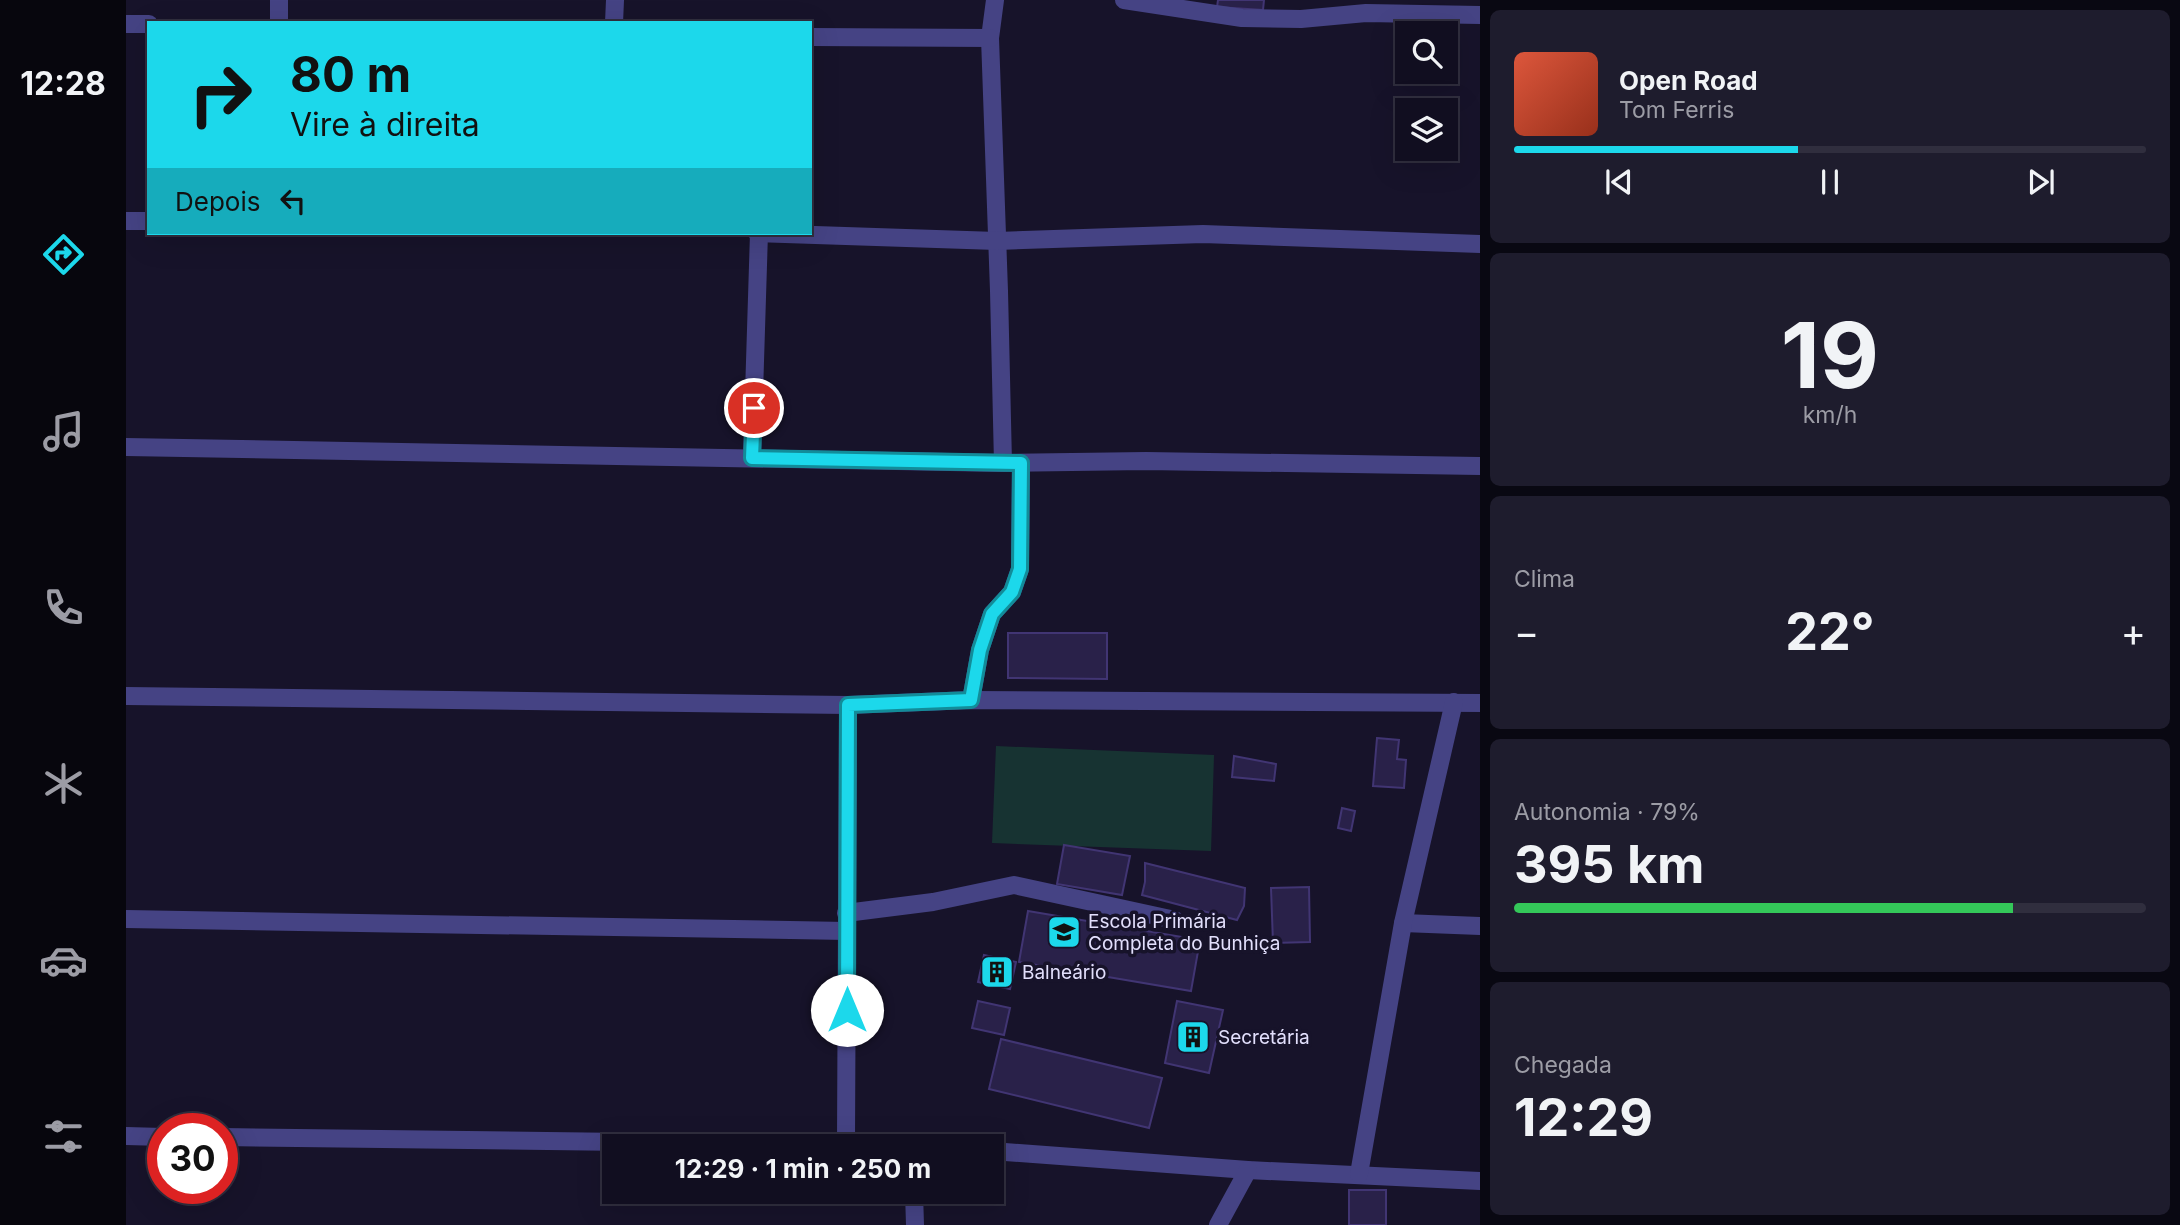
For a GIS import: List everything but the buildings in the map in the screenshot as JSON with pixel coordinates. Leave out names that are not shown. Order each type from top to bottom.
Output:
[{"type":"street","points":[[279,0],[279,21]]},
{"type":"street","points":[[614,21],[615,0]]},
{"type":"street","points":[[995,0],[990,38],[1003,463]]},
{"type":"street","points":[[1124,0],[1242,18],[1301,19],[1366,13],[1480,15]]},
{"type":"street","points":[[126,24],[147,24]]},
{"type":"street","points":[[812,37],[990,38]]},
{"type":"street","points":[[126,221],[147,221]]},
{"type":"street","points":[[812,234],[997,242],[1203,234],[1480,244]]},
{"type":"street","points":[[752,458],[758,235]]},
{"type":"street","points":[[126,447],[1003,463],[1146,460],[1480,466]]},
{"type":"street","points":[[971,700],[980,650],[992,614],[1012,592],[1020,569],[1021,463]]},
{"type":"street","points":[[126,696],[848,705],[971,700],[1480,703]]},
{"type":"street","points":[[1359,1174],[1403,923],[1454,702]]},
{"type":"street","points":[[846,1134],[848,705]]},
{"type":"street","points":[[846,913],[933,902],[1014,885],[1175,920]]},
{"type":"street","points":[[126,919],[848,931]]},
{"type":"street","points":[[1403,923],[1480,926]]},
{"type":"street","points":[[126,1136],[147,1137]]},
{"type":"street","points":[[238,1137],[602,1142]]},
{"type":"street","points":[[1004,1153],[1248,1170],[1480,1181]]},
{"type":"street","points":[[1218,1225],[1248,1170]]},
{"type":"street","points":[[914,1204],[915,1225]]},
{"type":"green space","points":[[996,746],[1214,755],[1211,851],[992,843]]},
{"type":"place","name":"Escola Primária Completa do Bunhiça","points":[[1064,932]]},
{"type":"place","name":"Balneário","points":[[997,972]]},
{"type":"place","name":"Secretária","points":[[1193,1037]]},
{"type":"route","points":[[754,408],[752,458],[1021,463],[1020,569],[1012,592],[992,614],[980,650],[971,700],[848,705],[847,1010]]}]
